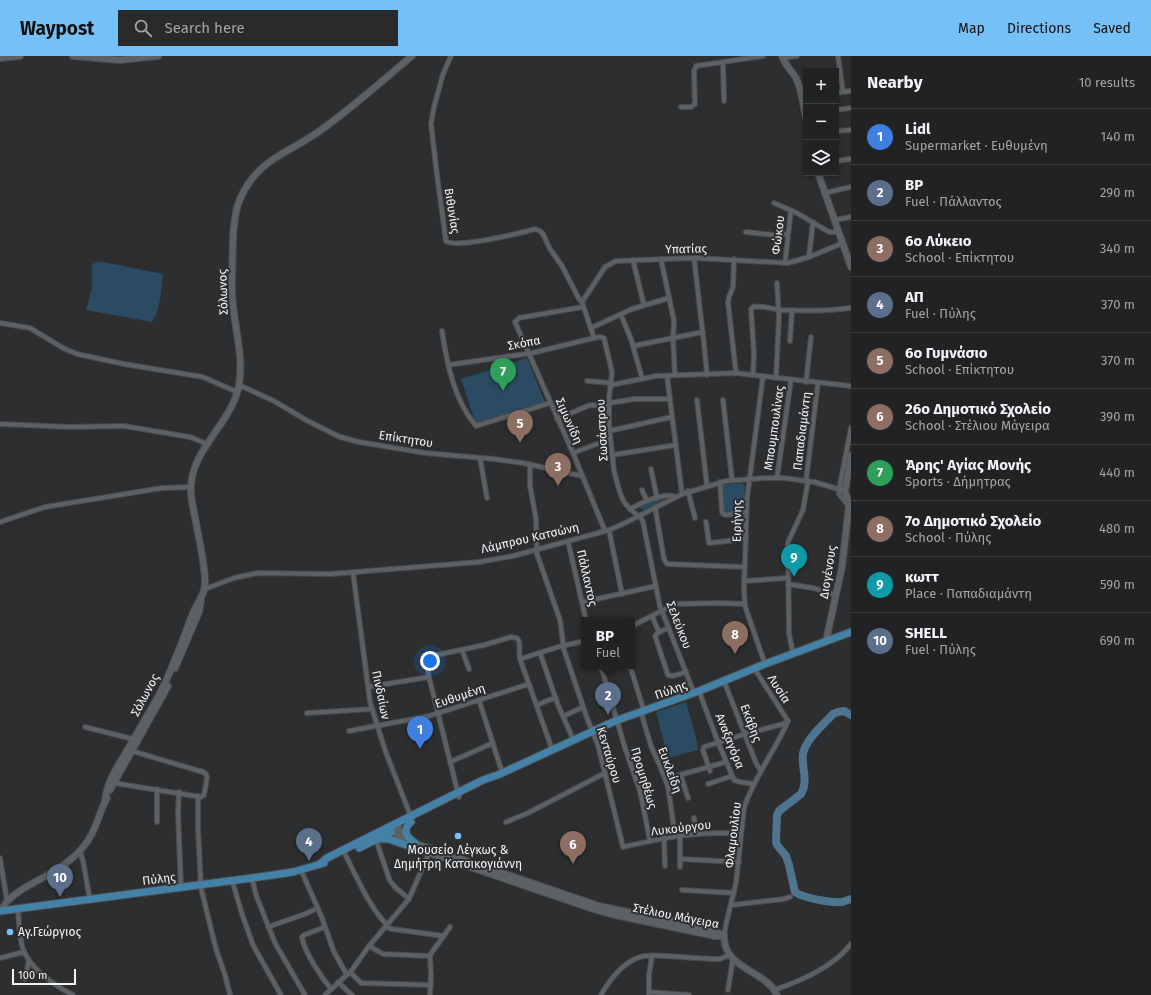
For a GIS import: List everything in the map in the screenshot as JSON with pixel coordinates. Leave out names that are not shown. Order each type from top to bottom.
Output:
[{"type":"main road","name":"Πύλης","points":[[320,864],[328,858],[411,820],[458,795],[493,780],[501,773],[592,730],[697,692],[754,668],[851,632]]},
{"type":"main road","points":[[411,820],[405,832],[415,843]]},
{"type":"main road","name":"Πύλης","points":[[1,911],[181,888],[301,870],[330,862],[377,840],[396,827]]},
{"type":"main road","points":[[377,840],[389,839],[406,845]]},
{"type":"street","points":[[0,58],[20,56]]},
{"type":"street","points":[[73,56],[119,60],[158,56]]},
{"type":"street","name":"Σόλωνος","points":[[105,802],[106,792],[114,772],[166,682],[194,611],[205,589],[203,559],[193,506],[191,486],[196,464],[207,444],[228,414],[238,392],[240,358],[233,310],[232,284],[238,204],[254,175],[264,166],[280,154],[321,130],[412,56]]},
{"type":"street","name":"Βιθυνίας","points":[[451,56],[443,74],[431,124],[436,175],[446,240],[449,244],[458,244],[489,240],[535,229],[539,230],[543,234],[550,249],[583,304]]},
{"type":"street","points":[[681,107],[691,107],[694,104],[695,67],[763,56]]},
{"type":"street","points":[[797,56],[782,57],[784,63],[796,78],[803,94]]},
{"type":"street","points":[[838,56],[842,92]]},
{"type":"street","points":[[723,63],[724,101]]},
{"type":"street","points":[[839,92],[851,92]]},
{"type":"street","points":[[839,110],[851,108]]},
{"type":"street","points":[[839,131],[851,130]]},
{"type":"street","points":[[839,160],[851,158]]},
{"type":"street","points":[[819,176],[851,264]]},
{"type":"street","points":[[824,193],[851,187]]},
{"type":"street","points":[[774,203],[791,210],[829,232],[839,231]]},
{"type":"street","name":"Φώκου","points":[[785,263],[791,210]]},
{"type":"street","points":[[835,220],[851,217]]},
{"type":"street","points":[[809,257],[813,222]]},
{"type":"street","points":[[746,232],[774,235],[788,234]]},
{"type":"street","name":"Υπατίας","points":[[583,304],[606,266],[616,262],[694,258],[785,263],[809,257],[843,243]]},
{"type":"street","points":[[694,258],[703,332],[706,375]]},
{"type":"street","points":[[661,259],[674,321],[673,338],[675,376]]},
{"type":"street","points":[[734,259],[733,287],[728,302],[736,373]]},
{"type":"street","points":[[633,260],[644,305]]},
{"type":"street","points":[[776,378],[778,309],[777,283]]},
{"type":"street","points":[[591,328],[644,305],[669,298]]},
{"type":"street","points":[[583,304],[594,338]]},
{"type":"street","name":"Σιμωνίδη","points":[[583,304],[516,320],[515,324],[607,530],[622,594]]},
{"type":"street","points":[[753,375],[754,354],[751,309],[754,306],[792,310],[851,308]]},
{"type":"street","points":[[790,341],[792,310]]},
{"type":"street","points":[[621,314],[642,378]]},
{"type":"street","points":[[0,323],[30,328],[63,348],[77,354],[203,378],[238,392]]},
{"type":"street","points":[[442,331],[448,365],[459,396],[476,426],[550,403]]},
{"type":"street","points":[[632,346],[703,332]]},
{"type":"street","points":[[806,382],[810,337]]},
{"type":"street","name":"Σκόπα","points":[[448,365],[529,353],[594,338],[603,338]]},
{"type":"street","name":"Σωσάστρου","points":[[603,338],[612,369],[609,405],[609,431],[614,470],[624,502],[639,516]]},
{"type":"street","points":[[587,381],[611,384],[642,378],[736,373],[851,386]]},
{"type":"street","points":[[667,376],[682,494]]},
{"type":"street","name":"Ειρήνης","points":[[763,376],[749,479],[746,512],[744,581],[745,604],[765,664]]},
{"type":"street","name":"Μπουμπουλίνας","points":[[778,478],[791,380]]},
{"type":"street","name":"Παπαδιαμάντη","points":[[794,653],[789,634],[788,542],[803,510],[818,383]]},
{"type":"street","name":"Επίκτητου","points":[[239,385],[274,400],[306,420],[340,437],[359,442],[425,453],[530,464],[582,476]]},
{"type":"street","points":[[557,419],[590,405],[609,405],[635,399],[670,399]]},
{"type":"street","points":[[697,400],[707,486]]},
{"type":"street","points":[[723,400],[732,480]]},
{"type":"street","points":[[609,431],[672,417]]},
{"type":"street","points":[[0,424],[63,427],[128,426],[190,437],[207,444]]},
{"type":"street","points":[[845,491],[851,428]]},
{"type":"street","points":[[573,453],[610,439]]},
{"type":"street","points":[[612,455],[676,445]]},
{"type":"street","points":[[845,491],[851,455]]},
{"type":"street","points":[[480,458],[487,498]]},
{"type":"street","name":"Κενταύρου","points":[[530,464],[530,486],[536,518],[537,550],[560,620],[563,646],[583,707],[598,745],[624,847]]},
{"type":"street","points":[[651,469],[657,498]]},
{"type":"street","name":"Λάμπρου Κατσώνη","points":[[205,589],[234,578],[255,574],[332,574],[479,562],[537,550],[607,530],[639,516],[688,491],[732,480],[778,478],[807,481],[845,491]]},
{"type":"street","points":[[720,482],[723,514],[726,515],[746,512]]},
{"type":"street","points":[[0,522],[46,507],[162,488],[191,486]]},
{"type":"street","points":[[642,490],[646,501]]},
{"type":"street","points":[[688,491],[695,518]]},
{"type":"street","name":"Διογένους","points":[[826,641],[842,567],[850,507],[845,491]]},
{"type":"street","points":[[630,509],[646,501],[670,495],[674,497]]},
{"type":"street","points":[[655,507],[664,559],[667,564],[745,567]]},
{"type":"street","name":"Σελεύκου","points":[[639,516],[643,522],[660,606],[686,672],[697,692]]},
{"type":"street","points":[[706,522],[709,543],[746,539]]},
{"type":"street","name":"Πάλλαντος","points":[[568,541],[585,617]]},
{"type":"street","name":"Πινδαίων","points":[[353,572],[372,709],[411,820]]},
{"type":"street","points":[[744,581],[788,578]]},
{"type":"street","points":[[788,584],[836,594]]},
{"type":"street","points":[[582,602],[656,586]]},
{"type":"street","name":"Σόλωνος","points":[[7,901],[62,866],[80,852],[89,840],[114,783],[169,683],[199,612],[202,597]]},
{"type":"street","points":[[635,624],[676,604],[745,604]]},
{"type":"street","points":[[652,616],[659,632]]},
{"type":"street","points":[[669,628],[659,632],[655,636],[668,675],[673,676],[686,672]]},
{"type":"street","points":[[458,795],[429,677],[426,658],[514,637],[517,638],[520,641],[520,659],[552,749]]},
{"type":"street","points":[[520,659],[581,642]]},
{"type":"street","points":[[462,650],[468,669]]},
{"type":"street","points":[[540,653],[573,740]]},
{"type":"street","name":"Λυσία","points":[[754,668],[788,721]]},
{"type":"street","points":[[602,669],[617,720]]},
{"type":"street","points":[[631,669],[643,712]]},
{"type":"street","points":[[368,687],[429,677]]},
{"type":"street","name":"Εκάβης","points":[[724,681],[756,763],[761,772]]},
{"type":"street","name":"Ευθυμένη","points":[[349,731],[438,714],[529,684]]},
{"type":"street","name":"Αναξαγόρα","points":[[697,692],[732,776],[737,781],[754,784]]},
{"type":"street","points":[[537,705],[556,698]]},
{"type":"street","points":[[479,700],[501,773]]},
{"type":"street","points":[[564,716],[583,707]]},
{"type":"street","points":[[308,713],[372,709]]},
{"type":"street","name":"Ευκλείδη","points":[[643,712],[651,746],[666,779],[671,799],[678,836],[680,867]]},
{"type":"street","name":"Προμηθέως","points":[[617,720],[641,797],[650,841]]},
{"type":"street","points":[[710,770],[703,748],[718,742],[783,724],[788,721]]},
{"type":"street","name":"Φλαμουλίου","points":[[724,936],[732,905],[739,862],[744,808],[754,784],[776,746],[788,721]]},
{"type":"street","points":[[85,727],[133,740]]},
{"type":"street","points":[[450,762],[493,743]]},
{"type":"street","points":[[114,783],[204,796],[207,778],[206,774],[203,772],[132,751]]},
{"type":"street","points":[[666,779],[710,770],[726,762]]},
{"type":"street","points":[[506,822],[528,813],[605,773]]},
{"type":"street","points":[[681,776],[688,798]]},
{"type":"street","points":[[708,784],[732,776]]},
{"type":"street","points":[[157,789],[157,822]]},
{"type":"street","points":[[179,792],[179,853],[181,888]]},
{"type":"street","points":[[179,799],[185,794]]},
{"type":"street","points":[[198,796],[201,884],[216,949],[230,995]]},
{"type":"street","points":[[694,818],[696,833]]},
{"type":"street","points":[[396,827],[405,838],[415,843]]},
{"type":"street","points":[[396,827],[399,839],[406,845]]},
{"type":"street","name":"Λυκούργου","points":[[624,847],[696,833],[742,834]]},
{"type":"street","points":[[664,838],[665,866]]},
{"type":"street","points":[[377,840],[392,882],[409,899]]},
{"type":"street","name":"Στέλιου Μάγειρα","points":[[415,843],[599,906],[713,930],[724,936]]},
{"type":"street","name":"Στέλιου Μάγειρα","points":[[406,845],[593,909],[715,936],[724,936]]},
{"type":"street","points":[[80,852],[90,900]]},
{"type":"street","points":[[325,995],[348,973],[409,899],[429,853]]},
{"type":"street","points":[[345,854],[386,926],[392,929],[444,936]]},
{"type":"street","points":[[0,858],[7,901],[2,907],[1,911]]},
{"type":"street","points":[[680,859],[739,862]]},
{"type":"street","points":[[301,870],[318,908],[334,952],[348,973],[361,983],[367,984],[431,985]]},
{"type":"street","points":[[252,878],[268,927],[280,953],[305,995]]},
{"type":"street","points":[[232,880],[253,945],[282,995]]},
{"type":"street","points":[[682,890],[734,893]]},
{"type":"street","points":[[732,905],[790,897]]},
{"type":"street","points":[[268,927],[318,908]]},
{"type":"street","points":[[18,909],[21,942],[24,952],[29,960],[50,980],[73,995]]},
{"type":"street","points":[[325,926],[304,935],[302,937],[302,941],[324,981],[331,989]]},
{"type":"street","points":[[430,995],[430,956],[450,927]]},
{"type":"street","points":[[724,936],[726,946],[732,956],[776,992],[796,983],[827,965],[841,955],[851,944]]},
{"type":"street","points":[[369,946],[382,954],[430,956]]},
{"type":"street","points":[[0,958],[24,952]]},
{"type":"street","points":[[601,995],[614,975],[625,965],[640,957],[652,956],[720,959],[732,956]]},
{"type":"street","points":[[652,956],[649,975],[649,994],[677,993],[689,995]]},
{"type":"street","points":[[728,990],[732,956]]},
{"type":"street","points":[[25,979],[29,960]]},
{"type":"street","points":[[338,982],[352,995]]},
{"type":"shaded area","points":[[98,261],[163,274],[159,305],[152,322],[86,310],[92,288],[92,265]]},
{"type":"shaded area","points":[[527,358],[545,402],[476,425],[461,379]]},
{"type":"shaded area","points":[[742,483],[745,486],[743,512],[724,513],[723,485]]},
{"type":"shaded area","points":[[669,497],[643,510],[640,508],[640,506]]},
{"type":"shaded area","points":[[686,702],[696,737],[698,750],[668,758],[656,712]]},
{"type":"waterway","points":[[851,715],[844,711],[833,714],[815,732],[807,743],[803,754],[805,779],[803,789],[801,794],[779,811],[777,815],[776,842],[786,856],[795,892],[817,900],[831,902],[842,902],[851,899]]},
{"type":"place","name":"Άρης' Αγίας Μονής","points":[[503,391]]},
{"type":"place","name":"6ο Γυμνάσιο","points":[[520,443]]},
{"type":"place","name":"6ο Λύκειο","points":[[558,486]]},
{"type":"place","name":"κωττ","points":[[794,577]]},
{"type":"place","name":"7ο Δημοτικό Σχολείο","points":[[735,654]]},
{"type":"place","name":"BP","points":[[608,715]]},
{"type":"place","name":"Lidl","points":[[420,749]]},
{"type":"place","name":"Μουσείο Λέγκως & Δημήτρη Κατσικογιάννη","points":[[458,836]]},
{"type":"place","name":"ΑΠ","points":[[309,861]]},
{"type":"place","name":"26ο Δημοτικό Σχολείο","points":[[573,864]]},
{"type":"place","name":"SHELL","points":[[60,897]]},
{"type":"place","name":"Αγ.Γεώργιος","points":[[10,932]]}]
